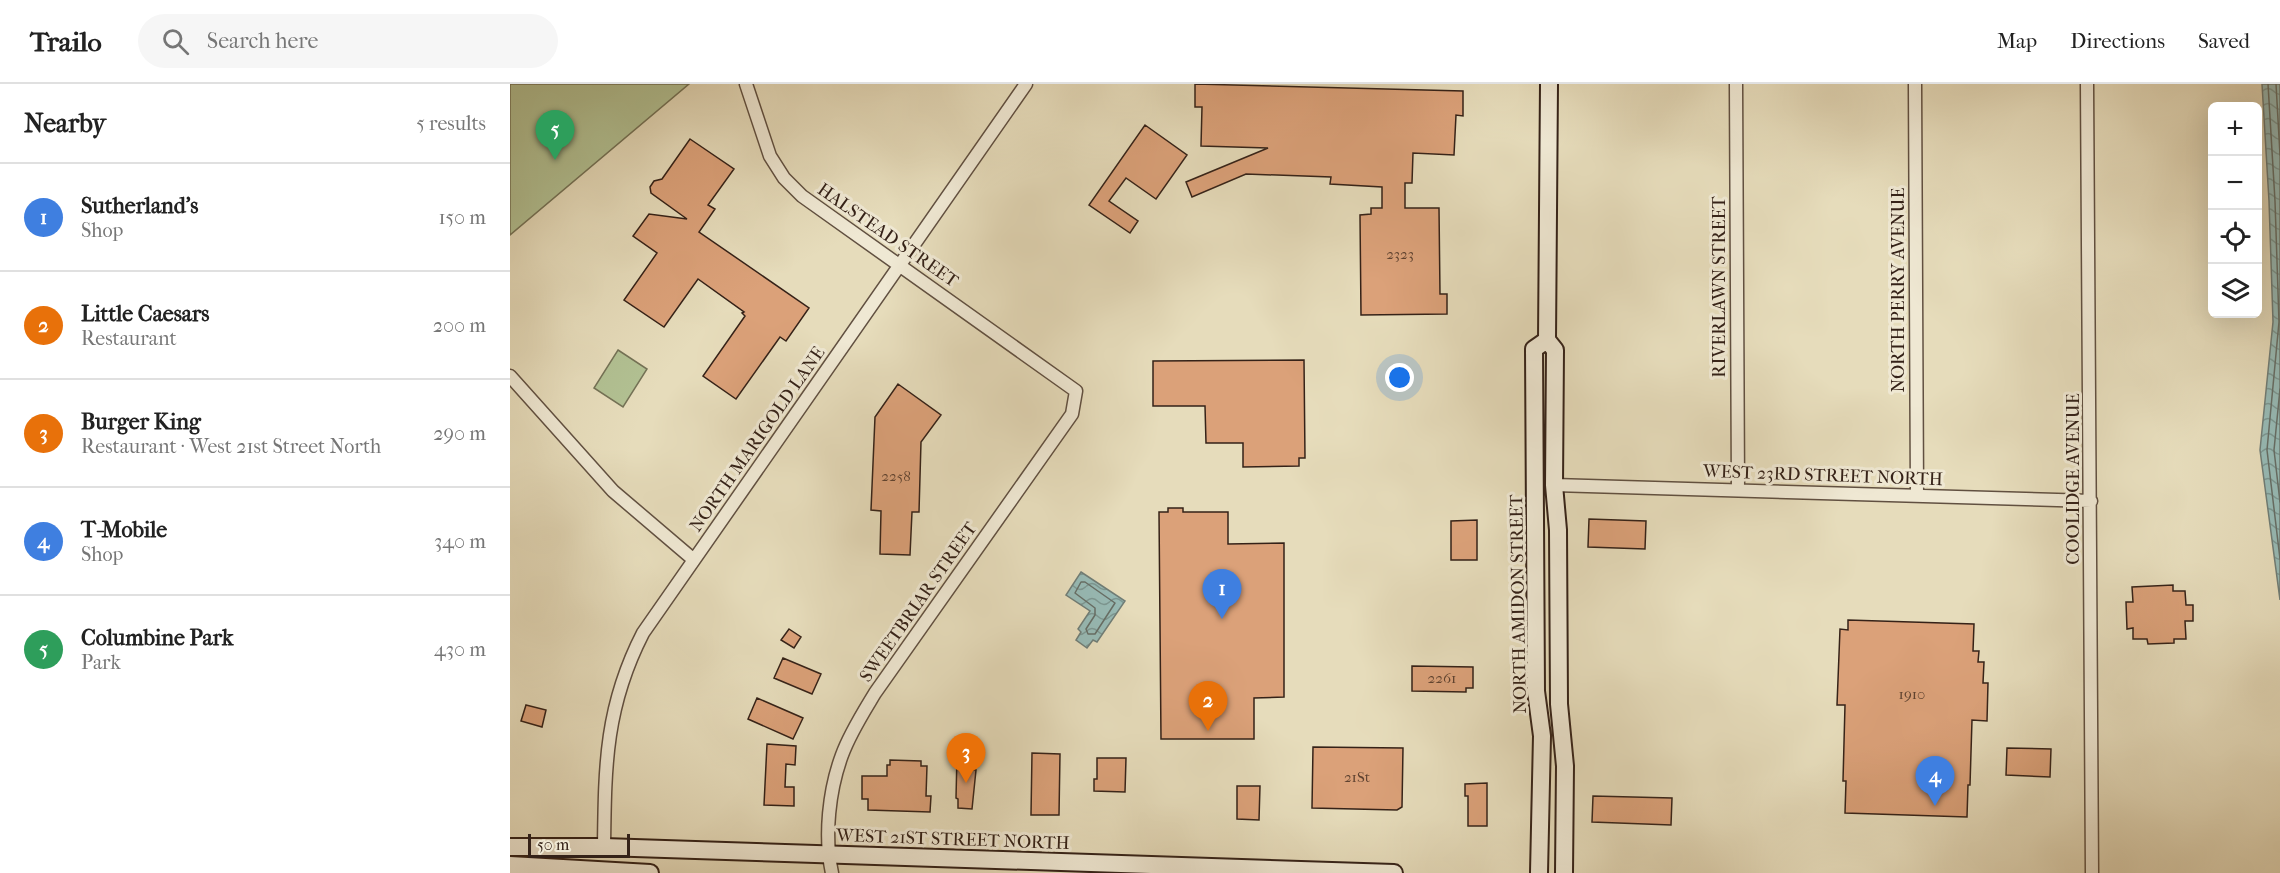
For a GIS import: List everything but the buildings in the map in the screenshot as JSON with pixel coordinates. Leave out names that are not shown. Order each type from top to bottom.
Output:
[{"type":"main road","name":"NORTH AMIDON STREET","points":[[1549,84],[1546,340],[1555,350],[1554,485],[1558,530],[1559,705],[1565,766],[1564,873]]},
{"type":"main road","name":"NORTH AMIDON STREET","points":[[1539,873],[1542,736],[1536,691],[1534,350],[1546,340]]},
{"type":"main road","name":"WEST 21ST STREET NORTH","points":[[510,847],[604,847],[1394,873]]},
{"type":"main road","points":[[510,865],[650,873]]},
{"type":"street","name":"HALSTEAD STREET","points":[[746,84],[770,156],[784,178],[810,202],[1058,377]]},
{"type":"street","name":"NORTH MARIGOLD LANE","points":[[604,847],[607,747],[610,726],[621,686],[644,633],[1026,84]]},
{"type":"street","name":"RIVERLAWN STREET","points":[[1736,84],[1738,490]]},
{"type":"street","name":"NORTH PERRY AVENUE","points":[[1915,84],[1917,496]]},
{"type":"street","name":"COOLIDGE AVENUE","points":[[2087,84],[2092,873]]},
{"type":"street","points":[[510,376],[613,491],[694,560]]},
{"type":"street","name":"SWEETBRIAR STREET","points":[[832,873],[828,854],[832,794],[842,755],[850,737],[875,693],[1072,414],[1076,391],[1058,377]]},
{"type":"street","name":"WEST 23RD STREET NORTH","points":[[1554,485],[2091,501]]},
{"type":"green space","points":[[510,84],[689,84],[510,235]]},
{"type":"green space","points":[[618,350],[647,369],[623,407],[594,388]]},
{"type":"water","points":[[2262,84],[2280,84],[2280,600],[2260,450],[2273,322]]},
{"type":"water","points":[[1081,572],[1125,601],[1097,642],[1093,640],[1087,648],[1076,640],[1081,632],[1078,629],[1090,611],[1066,595]]},
{"type":"place","name":"Columbine Park","points":[[555,160]]},
{"type":"place","name":"Sutherland's","points":[[1222,619]]},
{"type":"place","name":"Little Caesars","points":[[1208,731]]},
{"type":"place","name":"Burger King","points":[[966,783]]},
{"type":"place","name":"T-Mobile","points":[[1935,806]]}]
